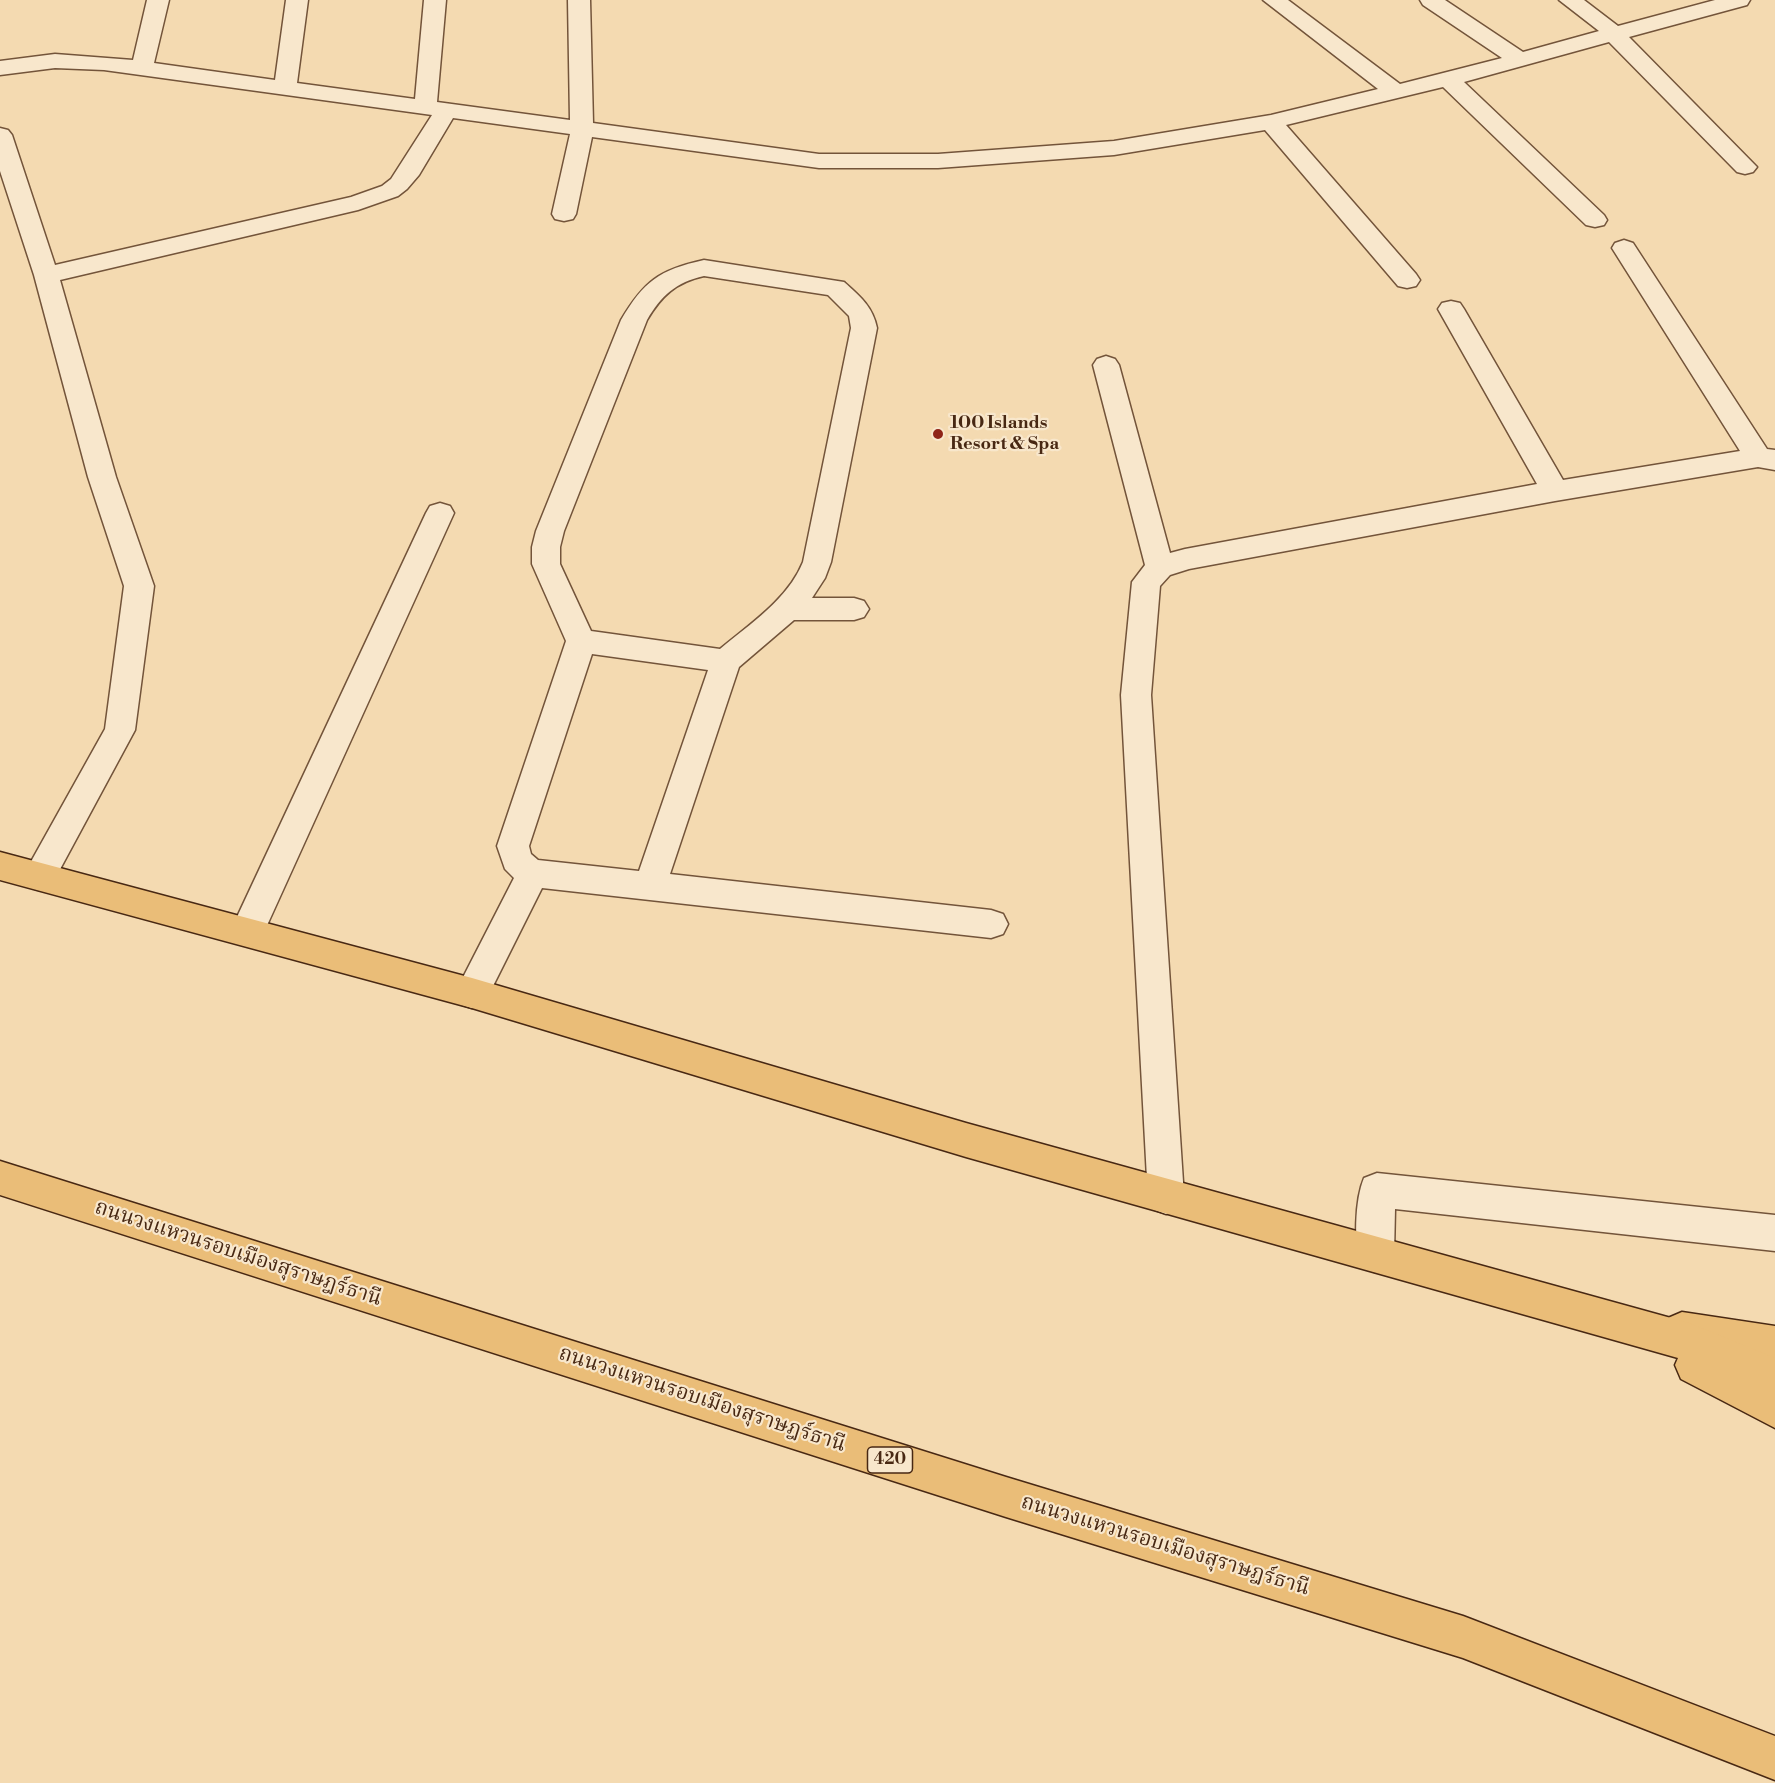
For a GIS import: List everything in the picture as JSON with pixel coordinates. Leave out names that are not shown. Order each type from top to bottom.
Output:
[{"type":"main road","points":[[0,866],[472,993],[966,1140],[1689,1342],[1775,1378]]},
{"type":"main road","name":"ถนนวงแหวนรอบเมืองสุราษฎร์ธานี","points":[[0,1178],[1018,1500],[1463,1637],[1775,1758]]},
{"type":"main road","points":[[1612,1320],[1775,1346]]},
{"type":"main road","points":[[1612,1320],[1775,1408]]},
{"type":"street","points":[[142,68],[158,0]]},
{"type":"street","points":[[285,88],[297,0]]},
{"type":"street","points":[[46,275],[346,206],[390,191],[407,175],[436,109],[435,0]]},
{"type":"street","points":[[564,214],[582,129],[579,0]]},
{"type":"street","points":[[1274,0],[1395,91]]},
{"type":"street","points":[[1431,0],[1519,59]]},
{"type":"street","points":[[1570,0],[1593,15],[1745,167]]},
{"type":"street","points":[[0,68],[55,61],[104,63],[819,161],[926,161],[1114,148],[1271,122],[1613,36],[1739,0]]},
{"type":"street","points":[[1448,79],[1595,220]]},
{"type":"street","points":[[1271,122],[1407,280]]},
{"type":"street","points":[[2,145],[46,275],[102,477],[140,586],[120,730],[39,876]]},
{"type":"street","points":[[1167,1197],[1136,695],[1146,582],[1160,568],[1185,559],[1555,490],[1766,459],[1624,248]]},
{"type":"street","points":[[650,886],[726,661],[787,609],[811,578],[817,562],[864,328],[862,315],[853,303],[835,288],[704,268],[674,277],[648,295],[634,320],[550,531],[546,547],[546,564],[581,641],[513,846],[513,856],[521,868],[533,873],[991,924]]},
{"type":"street","points":[[1451,309],[1555,490]]},
{"type":"street","points":[[1106,365],[1160,568]]},
{"type":"street","points":[[247,932],[440,513]]},
{"type":"street","points":[[787,609],[854,609]]},
{"type":"street","points":[[581,641],[726,661]]},
{"type":"street","points":[[472,993],[533,873]]},
{"type":"street","points":[[1375,1254],[1377,1190],[1775,1233]]},
{"type":"place","name":"100 Islands Resort & Spa","points":[[938,434]]}]
